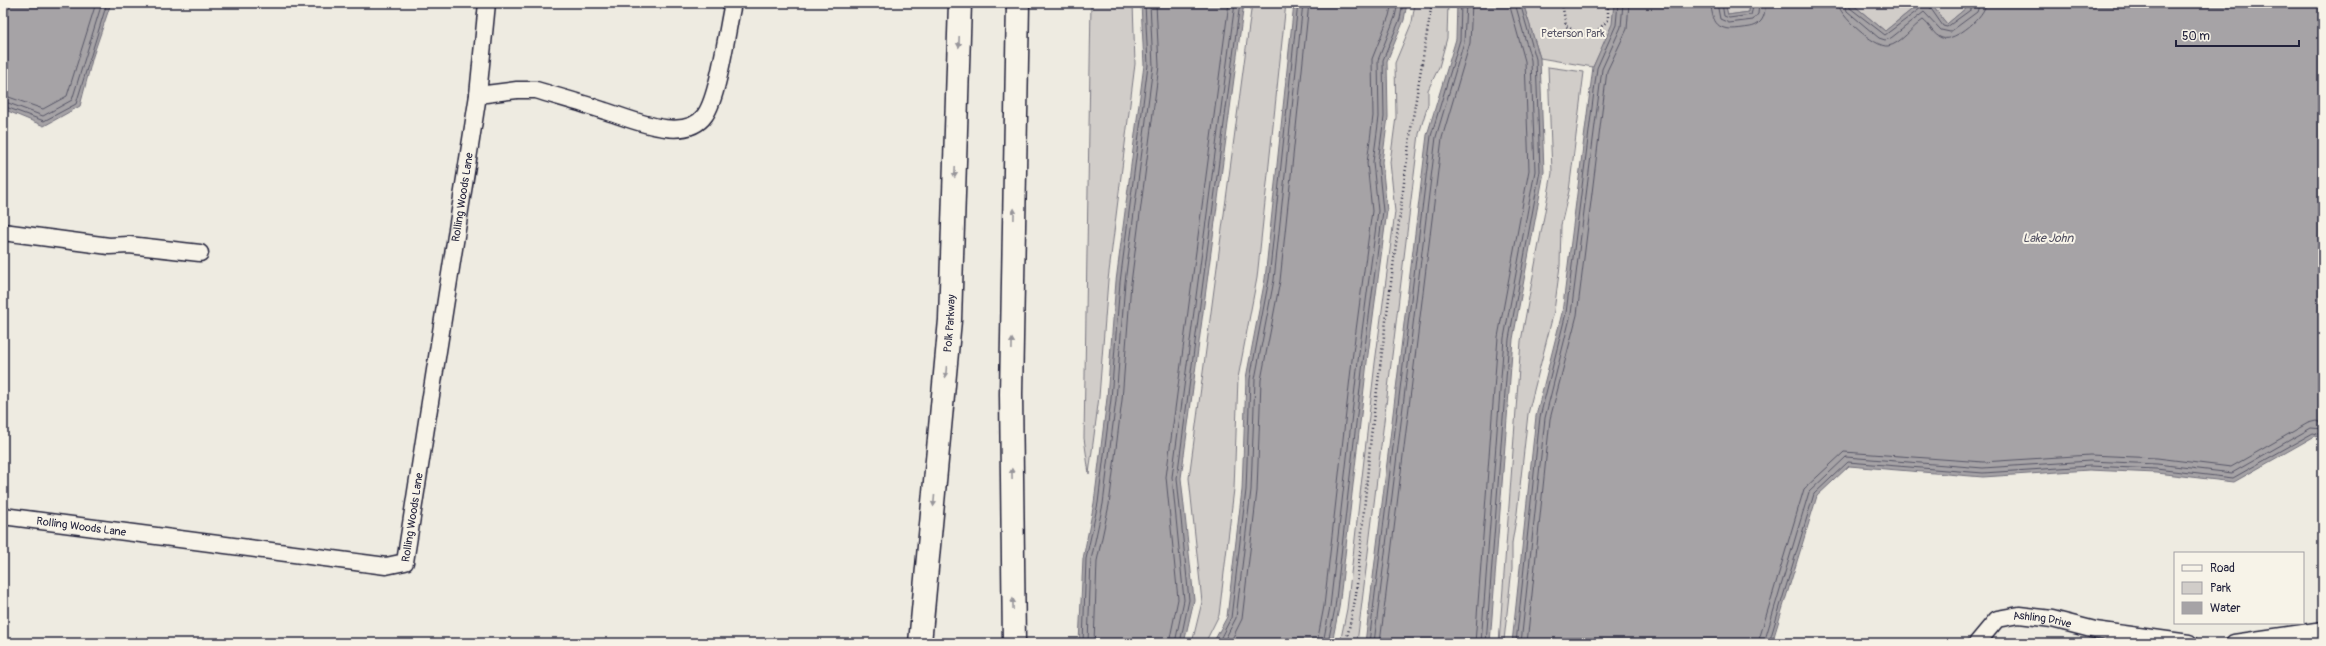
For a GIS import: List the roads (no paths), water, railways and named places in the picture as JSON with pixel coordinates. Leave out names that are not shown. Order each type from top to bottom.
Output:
[{"type":"highway","name":"Polk Parkway","points":[[920,643],[950,320],[960,3]]},
{"type":"highway","points":[[1014,643],[1011,394],[1018,3]]},
{"type":"street","name":"Rolling Woods Lane","points":[[3,516],[386,566],[405,562],[478,95],[487,3]]},
{"type":"street","points":[[478,95],[517,90],[536,90],[647,126],[676,129],[693,125],[705,115],[713,95],[733,3]]},
{"type":"street","points":[[3,232],[109,246],[129,245],[200,253]]},
{"type":"street","name":"Ashling Drive","points":[[1977,643],[1997,619],[2019,615],[2052,619],[2095,630],[2189,643]]},
{"type":"street","points":[[2234,643],[2323,630]]},
{"type":"water","points":[[3,3],[111,3],[93,56],[80,106],[44,126],[3,109]]},
{"type":"water","points":[[1141,3],[1244,3],[1181,478],[1194,600],[1184,643],[1079,643],[1083,559],[1094,503],[1107,398],[1116,281],[1144,65]]},
{"type":"water","points":[[1294,3],[1407,3],[1404,20],[1387,61],[1388,117],[1382,162],[1387,211],[1367,362],[1339,608],[1332,643],[1213,643],[1227,617],[1242,490],[1246,378],[1265,279]]},
{"type":"water","points":[[1457,3],[1523,3],[1540,58],[1544,172],[1513,339],[1490,643],[1365,643],[1427,135],[1456,39]]},
{"type":"water","name":"Lake John","points":[[1614,3],[1725,3],[1728,15],[1749,12],[1750,3],[1851,3],[1885,31],[1920,3],[1930,3],[1947,24],[1972,3],[2323,3],[2323,439],[2315,436],[2234,482],[2156,473],[2089,470],[1983,477],[1849,466],[1817,496],[1772,643],[1512,643],[1536,416],[1562,313],[1593,67],[1612,24]]},
{"type":"park label","name":"Peterson Park","points":[[1573,33]]}]
